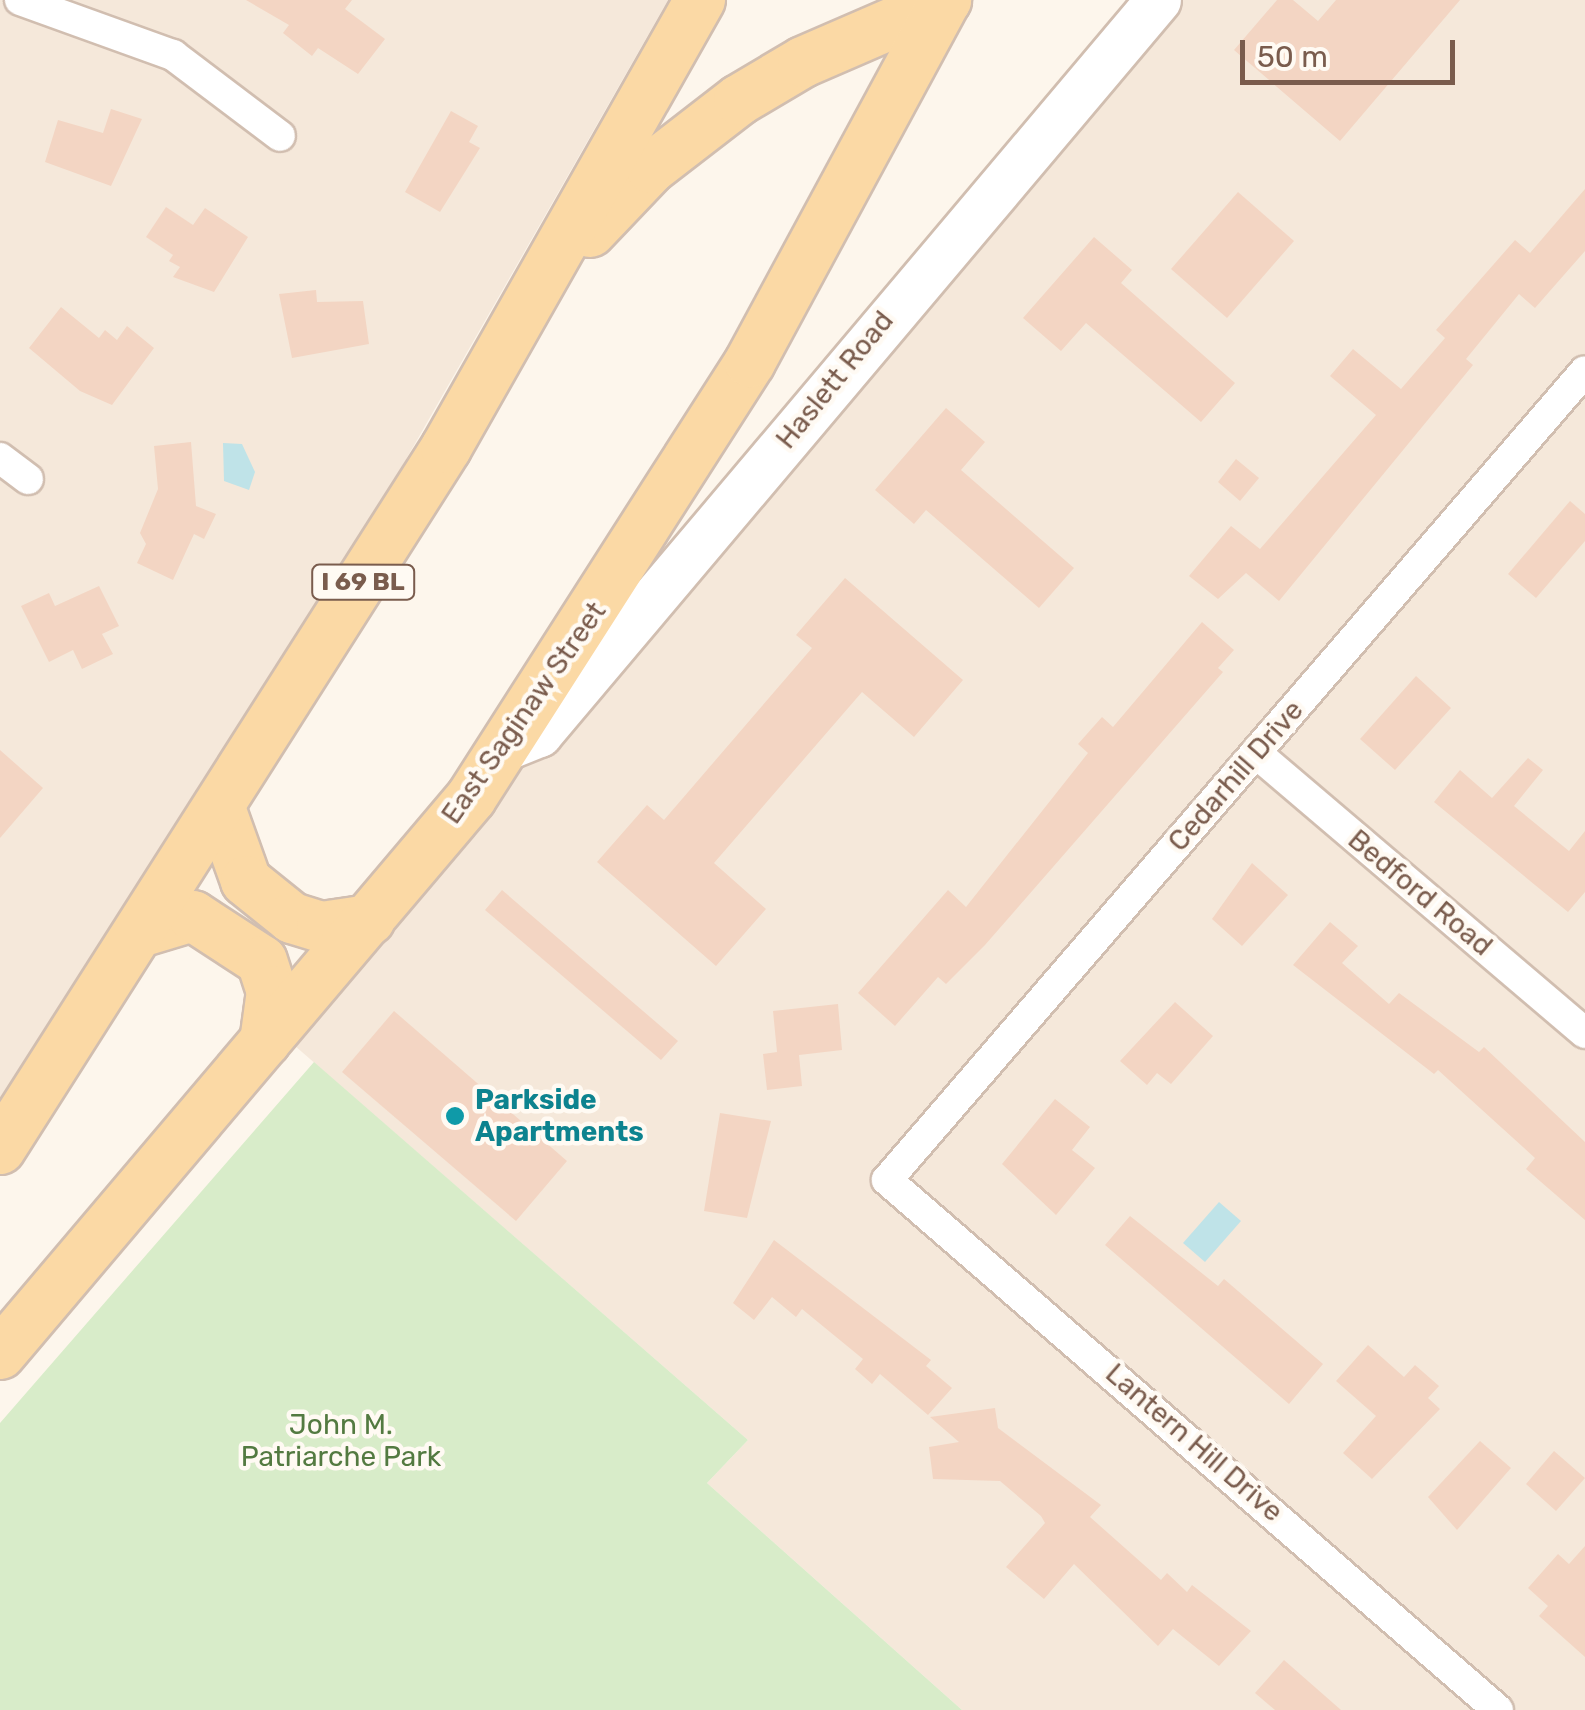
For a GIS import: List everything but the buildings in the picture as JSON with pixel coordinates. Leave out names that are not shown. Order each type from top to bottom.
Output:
[{"type":"main road","name":"I 69 BL","points":[[0,1149],[221,812],[520,322],[700,0]]},
{"type":"main road","points":[[520,322],[587,235],[690,134],[803,62],[946,0]]},
{"type":"main road","name":"East Saginaw Street","points":[[0,1354],[370,920],[504,748],[750,362],[946,0]]},
{"type":"main road","name":"Haslett Road","points":[[504,748],[540,734],[1158,0]]},
{"type":"main road","points":[[221,812],[246,881],[292,918],[322,927],[370,920]]},
{"type":"main road","points":[[144,931],[193,916],[228,932],[262,961],[272,990],[265,1042]]},
{"type":"street","points":[[20,0],[174,55],[280,136]]},
{"type":"street","name":"Cedarhill Drive","points":[[887,1180],[1256,753],[1574,404],[1585,372]]},
{"type":"street","points":[[0,458],[28,479]]},
{"type":"street","name":"Bedford Road","points":[[1256,753],[1585,1033]]},
{"type":"street","name":"Lantern Hill Drive","points":[[887,1180],[1498,1710]]},
{"type":"shaded area","points":[[0,0],[668,0],[198,824],[0,1111]]},
{"type":"shaded area","points":[[1164,0],[1585,0],[1585,1710],[962,1710],[707,1483],[748,1440],[279,1032]]},
{"type":"green space","name":"John M. Patriarche Park","points":[[314,1062],[748,1440],[707,1483],[962,1710],[0,1710],[0,1423]]},
{"type":"water","points":[[223,443],[242,444],[255,472],[249,490],[224,481]]},
{"type":"water","points":[[1219,1202],[1241,1221],[1205,1262],[1183,1243]]},
{"type":"place","name":"Parkside Apartments","points":[[455,1116]]}]
